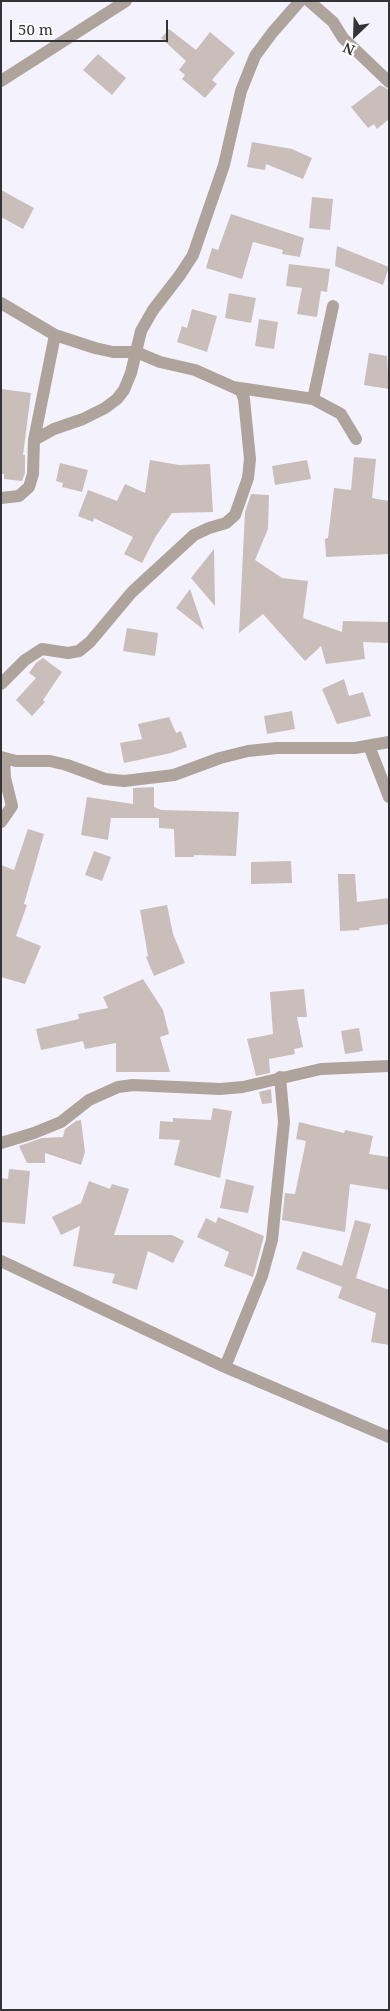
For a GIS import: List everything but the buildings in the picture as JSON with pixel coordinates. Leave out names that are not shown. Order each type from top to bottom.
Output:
[{"type":"street","points":[[1,81],[126,1]]},
{"type":"street","points":[[34,440],[54,429],[83,419],[117,399],[131,373],[142,331],[153,310],[193,255],[224,165],[241,91],[255,56],[300,1]]},
{"type":"street","points":[[309,1],[333,22],[343,38],[389,82]]},
{"type":"street","points":[[1,93],[30,64]]},
{"type":"street","points":[[1,303],[55,335],[104,350],[136,352],[160,362],[195,370],[233,386],[314,399],[341,414],[356,439]]},
{"type":"street","points":[[314,399],[333,306]]},
{"type":"street","points":[[1,498],[20,496],[29,487],[33,474],[34,440],[55,335]]},
{"type":"street","points":[[1,684],[25,660],[42,649],[68,653],[79,651],[90,642],[132,592],[194,535],[208,528],[226,523],[235,515],[248,478],[250,459],[244,399],[241,392],[233,386]]},
{"type":"street","points":[[1,822],[12,806],[5,778],[3,757],[16,761],[50,761],[67,764],[105,779],[124,781],[174,775],[220,758],[248,751],[277,748],[355,748],[389,742]]},
{"type":"street","points":[[369,746],[389,797]]},
{"type":"street","points":[[1,1143],[61,1122],[89,1100],[118,1087],[133,1085],[220,1089],[243,1086],[321,1069],[389,1066]]},
{"type":"street","points":[[225,1367],[262,1276],[272,1240],[284,1122],[280,1077]]},
{"type":"street","points":[[1,1262],[225,1367],[389,1437]]}]
